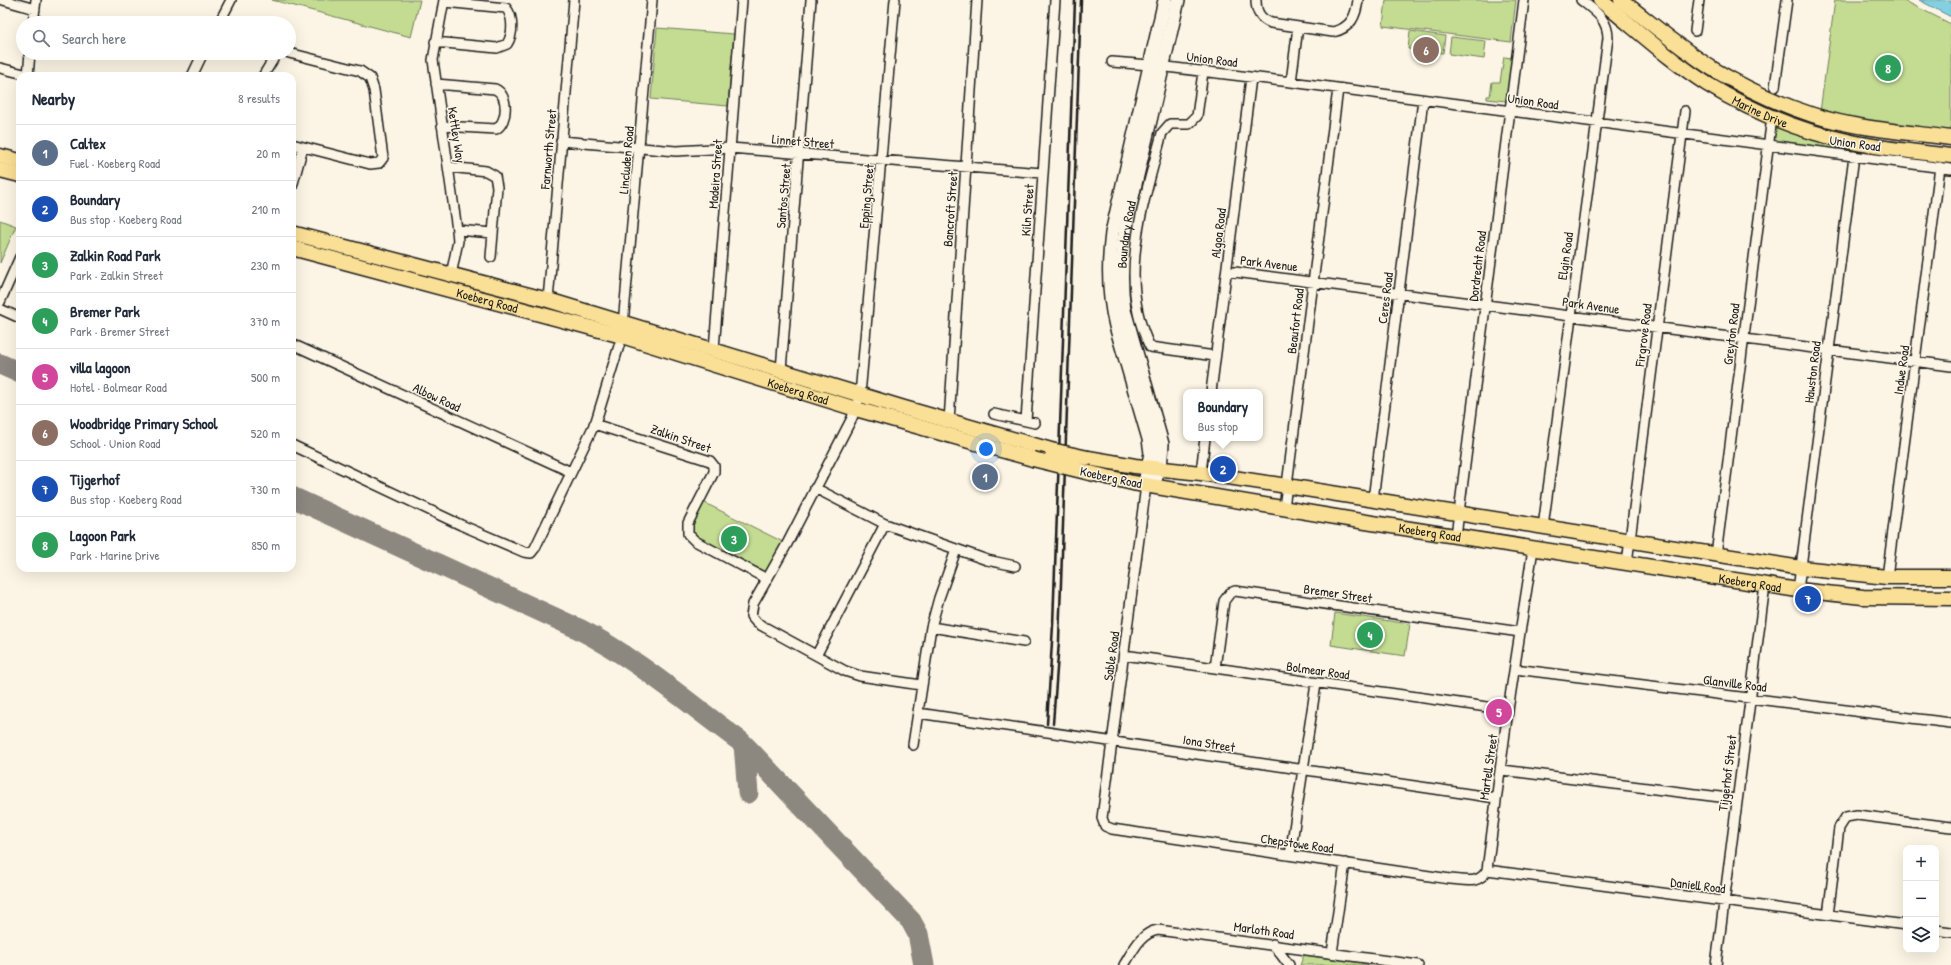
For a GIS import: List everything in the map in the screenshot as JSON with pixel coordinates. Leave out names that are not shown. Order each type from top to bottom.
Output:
[{"type":"main road","name":"Boundary Road","points":[[1156,65],[1165,0]]},
{"type":"main road","name":"Boundary Road","points":[[1154,468],[1149,439],[1111,307],[1109,268],[1112,233],[1156,65],[1178,0]]},
{"type":"main road","name":"Marine Drive","points":[[1621,0],[1708,66],[1740,85],[1776,102],[1814,116],[1854,125],[1951,138]]},
{"type":"main road","name":"Marine Drive","points":[[1605,2],[1674,60],[1706,83],[1730,97],[1772,117],[1851,142],[1951,156]]},
{"type":"main road","points":[[0,156],[16,164]]},
{"type":"main road","points":[[0,170],[16,166]]},
{"type":"main road","name":"Koeberg Road","points":[[296,234],[548,300],[714,349],[860,395],[1033,445],[1088,458],[1287,486],[1801,568],[1887,577],[1951,577]]},
{"type":"main road","name":"Koeberg Road","points":[[296,249],[622,336],[856,409],[1033,459],[1147,488],[1284,508],[1798,590],[1871,598],[1951,598]]},
{"type":"main road","points":[[1147,488],[1154,468]]},
{"type":"street","points":[[2,0],[35,4],[34,16]]},
{"type":"street","points":[[223,16],[231,0]]},
{"type":"street","name":"Farnworth Street","points":[[548,300],[574,0]]},
{"type":"street","name":"Lincluden Road","points":[[296,447],[461,525],[524,552],[531,553],[541,540],[594,424],[622,336],[625,322],[652,0]]},
{"type":"street","name":"Madeira Street","points":[[714,349],[742,0]]},
{"type":"street","name":"Santos Street","points":[[780,370],[812,0]]},
{"type":"street","name":"Epping Street","points":[[817,654],[757,623],[751,616],[753,604],[816,488],[856,409],[860,395],[882,161],[895,0]]},
{"type":"street","name":"Bancroft Street","points":[[949,421],[977,0]]},
{"type":"street","name":"Kiln Street","points":[[994,414],[1031,422],[1042,173],[1056,0]]},
{"type":"street","points":[[1256,0],[1257,10],[1264,20],[1333,32],[1340,30],[1353,21],[1357,13],[1358,0]]},
{"type":"street","name":"Dordrecht Road","points":[[1456,536],[1524,0]]},
{"type":"street","name":"Elgin Road","points":[[1543,527],[1608,31],[1606,24],[1601,17],[1581,0]]},
{"type":"street","points":[[1695,31],[1699,0]]},
{"type":"street","points":[[1775,87],[1787,0]]},
{"type":"street","points":[[435,42],[497,48],[507,44],[510,37],[512,19],[506,8],[444,1]]},
{"type":"street","name":"Kettley Way","points":[[444,1],[435,42],[433,60],[457,230],[457,248],[451,275]]},
{"type":"street","points":[[1291,82],[1298,27]]},
{"type":"street","points":[[296,55],[360,71],[370,78],[374,90],[383,158],[379,163],[370,164],[296,145]]},
{"type":"street","points":[[28,72],[29,60]]},
{"type":"street","points":[[194,72],[200,60]]},
{"type":"street","points":[[265,72],[272,60]]},
{"type":"street","name":"Union Road","points":[[1112,62],[1156,65],[1291,82],[1951,169]]},
{"type":"street","points":[[0,68],[16,73]]},
{"type":"street","points":[[1203,72],[1197,116],[1188,124],[1170,124],[1162,133],[1137,235],[1133,276],[1137,312],[1150,347],[1215,356]]},
{"type":"street","name":"Algoa Road","points":[[1211,389],[1251,78]]},
{"type":"street","points":[[436,84],[495,89],[502,94],[505,102],[502,122],[496,129],[442,126]]},
{"type":"street","name":"Beaufort Road","points":[[1284,508],[1338,89]]},
{"type":"street","name":"Ceres Road","points":[[1373,500],[1424,100]]},
{"type":"street","name":"Firgrove Road","points":[[1627,563],[1685,111]]},
{"type":"street","name":"Greyton Road","points":[[1716,555],[1772,117]]},
{"type":"street","name":"Linnet Street","points":[[561,141],[676,151],[730,148],[1042,173]]},
{"type":"street","points":[[296,172],[303,147]]},
{"type":"street","name":"Hawston Road","points":[[1798,590],[1854,156]]},
{"type":"street","points":[[449,167],[486,171],[495,176],[497,187],[491,258]]},
{"type":"street","name":"Indwe Road","points":[[1887,577],[1940,168]]},
{"type":"street","points":[[457,230],[493,233]]},
{"type":"street","points":[[0,302],[16,266]]},
{"type":"street","name":"Park Avenue","points":[[1227,271],[1951,366]]},
{"type":"street","points":[[0,309],[16,316]]},
{"type":"street","name":"Albow Road","points":[[296,346],[571,472]]},
{"type":"street","name":"Zalkin Street","points":[[594,424],[709,459],[714,466],[713,474],[688,523],[688,534],[695,541],[767,580]]},
{"type":"street","points":[[1201,473],[1205,441]]},
{"type":"street","points":[[714,466],[723,463]]},
{"type":"street","points":[[816,488],[885,524],[987,560],[1016,566]]},
{"type":"street","name":"Sable Road","points":[[1102,822],[1147,488]]},
{"type":"street","points":[[885,524],[817,654],[840,669],[860,676],[922,685]]},
{"type":"street","name":"Martell Street","points":[[1487,870],[1496,798],[1502,770],[1508,710],[1516,669],[1533,548]]},
{"type":"street","points":[[913,745],[931,626],[956,550]]},
{"type":"street","name":"Tijgerhof Street","points":[[1716,965],[1736,799],[1765,585]]},
{"type":"street","name":"Bremer Street","points":[[1215,668],[1224,601],[1230,593],[1235,591],[1520,632]]},
{"type":"street","points":[[931,626],[1024,642]]},
{"type":"street","name":"Bolmear Road","points":[[1124,655],[1316,684],[1508,710]]},
{"type":"street","name":"Glanville Road","points":[[1516,669],[1951,723]]},
{"type":"street","points":[[1290,855],[1316,684]]},
{"type":"street","name":"Iona Street","points":[[918,714],[1496,798]]},
{"type":"street","points":[[1502,770],[1736,799]]},
{"type":"street","points":[[1828,915],[1839,828],[1846,817],[1857,815],[1951,827]]},
{"type":"street","name":"Chepstowe Road","points":[[1102,822],[1107,828],[1112,830],[1473,882],[1484,876],[1487,870]]},
{"type":"street","points":[[1332,953],[1345,863]]},
{"type":"street","name":"Daniell Road","points":[[1487,870],[1903,926]]},
{"type":"street","name":"Marloth Road","points":[[1124,965],[1142,937],[1150,931],[1158,930],[1273,944],[1418,965]]},
{"type":"street","points":[[1939,930],[1951,932]]},
{"type":"street","points":[[1273,944],[1289,965]]},
{"type":"green space","points":[[272,0],[420,0],[411,37]]},
{"type":"green space","points":[[1386,0],[1516,0],[1511,42],[1383,26]]},
{"type":"green space","points":[[1835,0],[1903,0],[1951,24],[1951,135],[1820,112]]},
{"type":"green space","points":[[657,28],[734,34],[728,106],[651,99]]},
{"type":"green space","points":[[1410,31],[1445,36],[1443,53],[1408,49]]},
{"type":"green space","points":[[1451,37],[1486,41],[1484,59],[1449,54]]},
{"type":"green space","points":[[1504,57],[1512,58],[1506,101],[1487,99],[1487,96],[1490,96],[1492,82],[1500,82]]},
{"type":"green space","points":[[1772,117],[1790,124],[1951,156],[1951,169],[1767,144]]},
{"type":"green space","points":[[0,220],[16,226],[0,263]]},
{"type":"green space","points":[[701,501],[787,544],[766,579],[693,542],[688,529]]},
{"type":"green space","points":[[1335,613],[1410,624],[1405,656],[1331,645]]},
{"type":"green space","points":[[1304,955],[1377,965],[1300,965]]},
{"type":"water","points":[[1919,0],[1951,0],[1951,17]]},
{"type":"taxiway","points":[[0,364],[16,371]]},
{"type":"taxiway","points":[[296,499],[579,629],[600,640],[641,667],[740,741],[750,751],[911,921],[918,934],[924,965]]},
{"type":"taxiway","points":[[744,745],[748,793]]},
{"type":"railway","points":[[1047,724],[1053,625],[1075,0]]},
{"type":"railway","points":[[1053,724],[1059,641],[1081,0]]},
{"type":"place","name":"Woodbridge Primary School","points":[[1426,50]]},
{"type":"place","name":"Lagoon Park","points":[[1888,68]]},
{"type":"place","name":"Boundary","points":[[1223,469]]},
{"type":"place","name":"Caltex","points":[[985,477]]},
{"type":"place","name":"Zalkin Road Park","points":[[734,539]]},
{"type":"place","name":"Tijgerhof","points":[[1808,599]]},
{"type":"place","name":"Bremer Park","points":[[1370,635]]},
{"type":"place","name":"villa lagoon","points":[[1499,712]]}]
